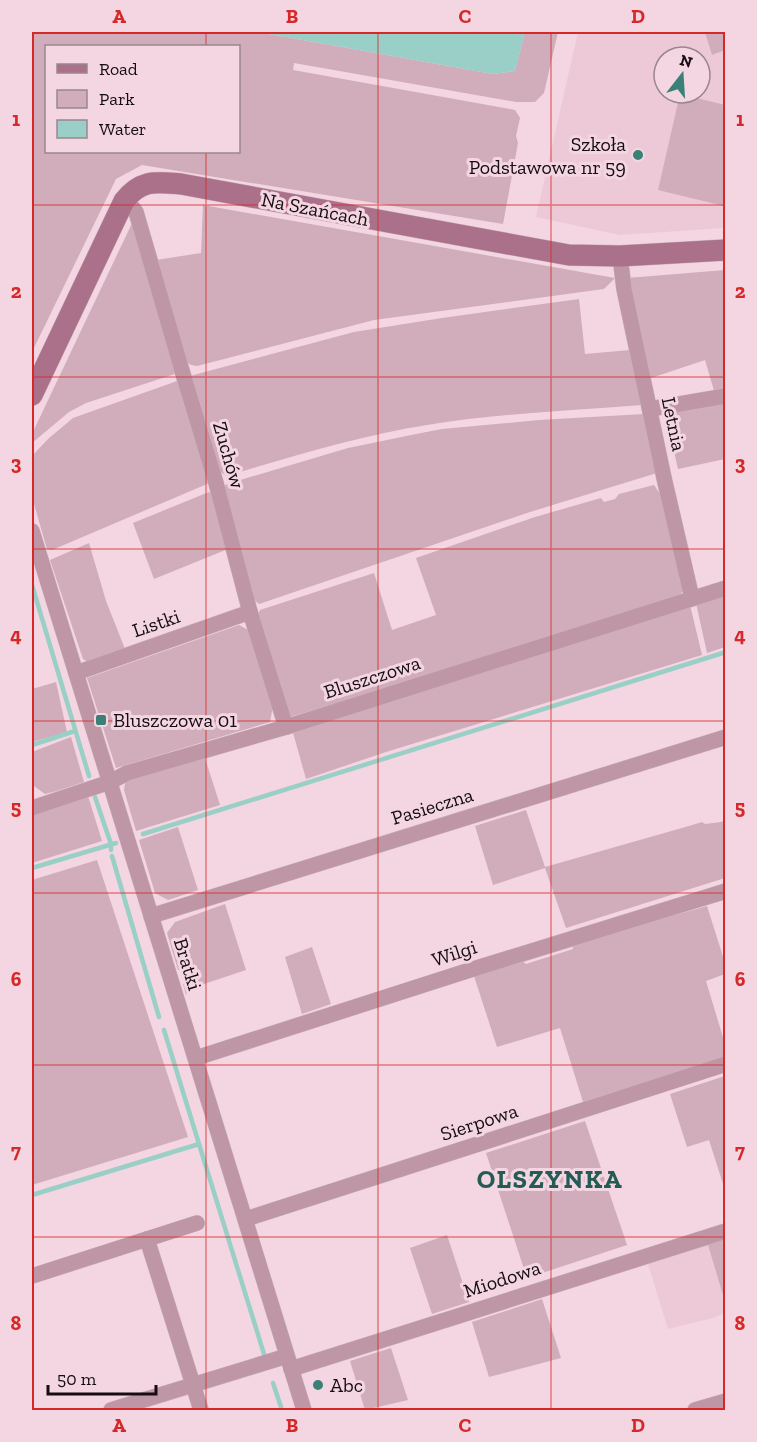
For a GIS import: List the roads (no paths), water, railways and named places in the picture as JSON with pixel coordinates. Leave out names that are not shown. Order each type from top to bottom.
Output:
[{"type":"street","name":"Na Szańcach","points":[[32,395],[124,201],[141,185],[155,182],[181,184],[569,255],[620,256],[726,250]]},
{"type":"street","name":"Zuchów","points":[[124,201],[136,212],[216,483],[250,612],[286,727]]},
{"type":"street","name":"Letnia","points":[[620,256],[624,289],[692,598]]},
{"type":"street","points":[[650,409],[726,396]]},
{"type":"street","name":"Bratki","points":[[32,531],[304,1410]]},
{"type":"street","name":"Bluszczowa","points":[[33,804],[110,782],[127,773],[286,727],[726,588]]},
{"type":"street","name":"Listki","points":[[76,673],[250,612]]},
{"type":"street","name":"Pasieczna","points":[[151,916],[724,741]]},
{"type":"street","name":"Wilgi","points":[[196,1058],[726,891]]},
{"type":"street","name":"Sierpowa","points":[[246,1219],[726,1064]]},
{"type":"street","points":[[32,1276],[197,1223]]},
{"type":"street","name":"Miodowa","points":[[111,1410],[193,1385],[289,1362],[726,1231]]},
{"type":"street","points":[[147,1239],[201,1410]]},
{"type":"street","points":[[694,1410],[726,1401]]},
{"type":"water","points":[[258,32],[525,32],[515,71],[493,74]]},
{"type":"waterway","points":[[32,585],[89,776]]},
{"type":"waterway","points":[[143,834],[726,652]]},
{"type":"waterway","points":[[32,745],[75,731]]},
{"type":"waterway","points":[[95,797],[111,850]]},
{"type":"waterway","points":[[32,868],[116,843]]},
{"type":"waterway","points":[[112,856],[159,1017]]},
{"type":"waterway","points":[[32,1195],[199,1144],[164,1030]]},
{"type":"waterway","points":[[199,1144],[264,1354]]},
{"type":"waterway","points":[[273,1383],[282,1410]]},
{"type":"place","name":"Szkoła Podstawowa nr 59","points":[[638,155]]},
{"type":"place","name":"Bluszczowa 01","points":[[101,720]]},
{"type":"place","name":"Abc","points":[[318,1385]]},
{"type":"district","name":"OLSZYNKA","points":[[550,1179]]}]
